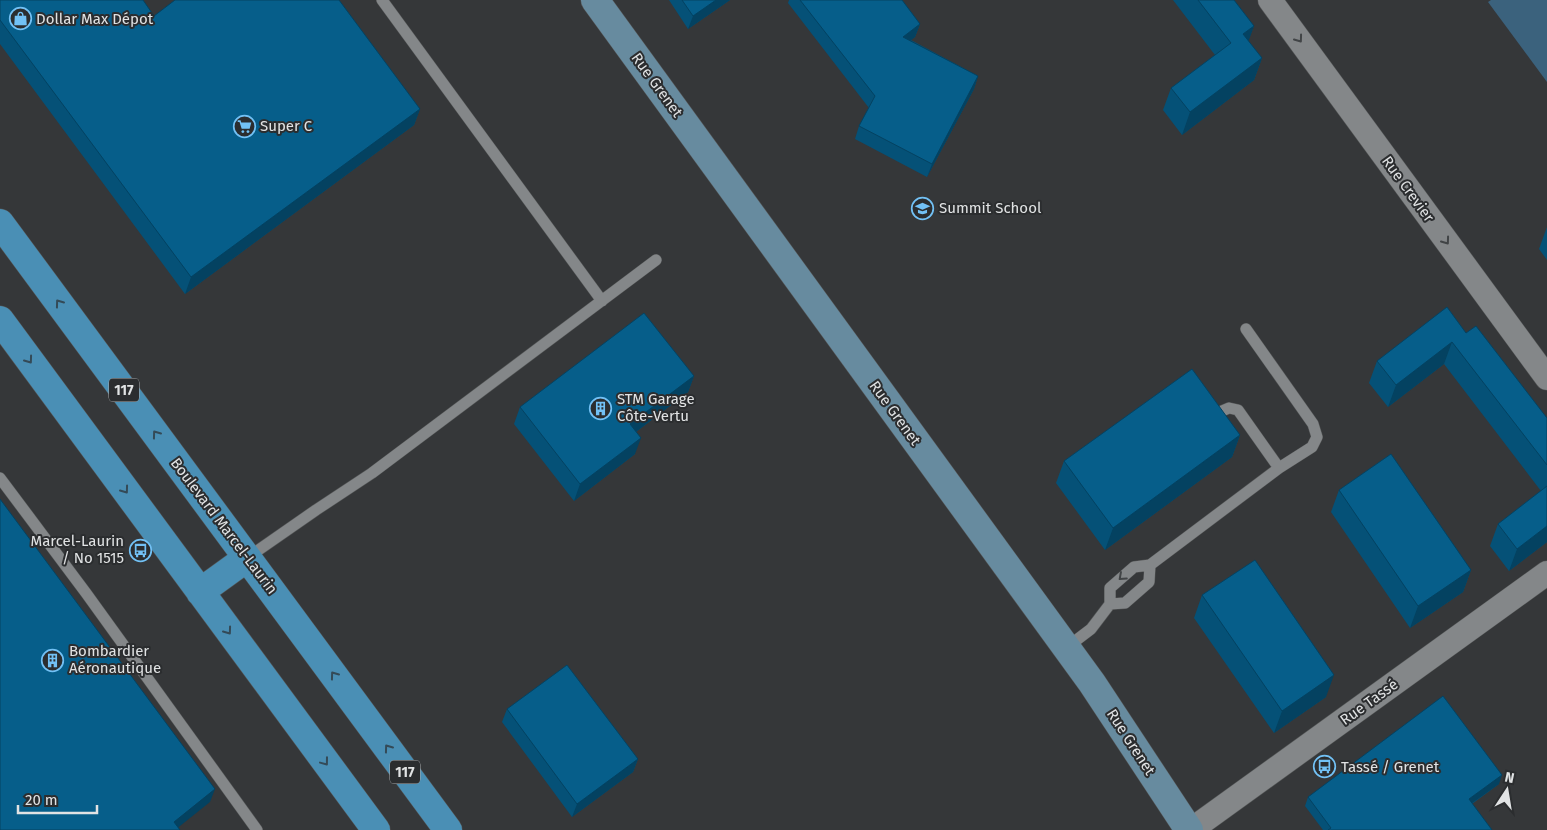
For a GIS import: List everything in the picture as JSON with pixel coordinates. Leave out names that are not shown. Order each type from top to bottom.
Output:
[{"type":"main road","name":"Boulevard Marcel-Laurin","points":[[0,223],[448,830]]},
{"type":"main road","points":[[0,320],[376,830]]},
{"type":"main road","points":[[200,592],[247,558]]},
{"type":"street","name":"Rue Grenet","points":[[595,0],[1066,648],[1116,718],[1190,830]]},
{"type":"street","name":"Rue Crevier","points":[[1270,0],[1547,378]]},
{"type":"street","name":"Rue Tassé","points":[[1190,830],[1547,573]]},
{"type":"lane","points":[[382,0],[602,301]]},
{"type":"lane","points":[[247,558],[372,473],[656,260]]},
{"type":"lane","points":[[1066,648],[1091,629],[1110,604],[1110,588],[1134,567],[1150,565],[1279,468],[1312,447],[1317,437],[1313,424],[1246,329]]},
{"type":"lane","points":[[1222,411],[1229,408],[1238,410],[1279,468]]},
{"type":"lane","points":[[0,478],[258,830]]},
{"type":"lane","points":[[1110,604],[1125,603],[1149,582],[1150,565]]},
{"type":"shaded area","points":[[1491,0],[1547,0],[1547,82],[1488,2]]},
{"type":"building","points":[[0,0],[143,0],[154,16],[175,0],[339,0],[420,109],[191,277],[0,20]]},
{"type":"building","points":[[682,0],[716,0],[693,16]]},
{"type":"building","points":[[800,0],[902,0],[920,24],[903,37],[978,76],[932,164],[859,126],[875,96]]},
{"type":"building","points":[[1198,0],[1234,0],[1254,26],[1243,34],[1262,58],[1190,112],[1171,88],[1231,43]]},
{"type":"building","points":[[1447,307],[1466,333],[1476,326],[1547,418],[1547,465],[1452,342],[1396,385],[1377,361]]},
{"type":"building","name":"STM Garage Côte-Vertu","points":[[644,313],[694,376],[630,424],[641,438],[580,484],[520,407]]},
{"type":"building","points":[[1192,369],[1240,435],[1113,528],[1064,461]]},
{"type":"building","points":[[1391,454],[1471,570],[1418,606],[1339,490]]},
{"type":"building","points":[[1547,486],[1547,526],[1517,549],[1498,524]]},
{"type":"building","name":"Bombardier Aéronautique","points":[[0,499],[215,789],[174,822],[180,830],[0,830]]},
{"type":"building","points":[[1255,560],[1334,675],[1282,711],[1202,595]]},
{"type":"building","points":[[567,665],[638,759],[577,804],[507,709]]},
{"type":"building","points":[[1443,696],[1502,775],[1469,799],[1492,830],[1328,830],[1331,828],[1308,797]]},
{"type":"place","name":"Dollar Max Dépot","points":[[20,19]]},
{"type":"place","name":"Super C","points":[[244,126]]},
{"type":"place","name":"Summit School","points":[[923,208]]},
{"type":"place","name":"STM Garage Côte-Vertu","points":[[601,408]]},
{"type":"place","name":"Marcel-Laurin / No 1515","points":[[140,550]]},
{"type":"place","name":"Bombardier Aéronautique","points":[[53,660]]},
{"type":"place","name":"Tassé / Grenet","points":[[1325,767]]}]
